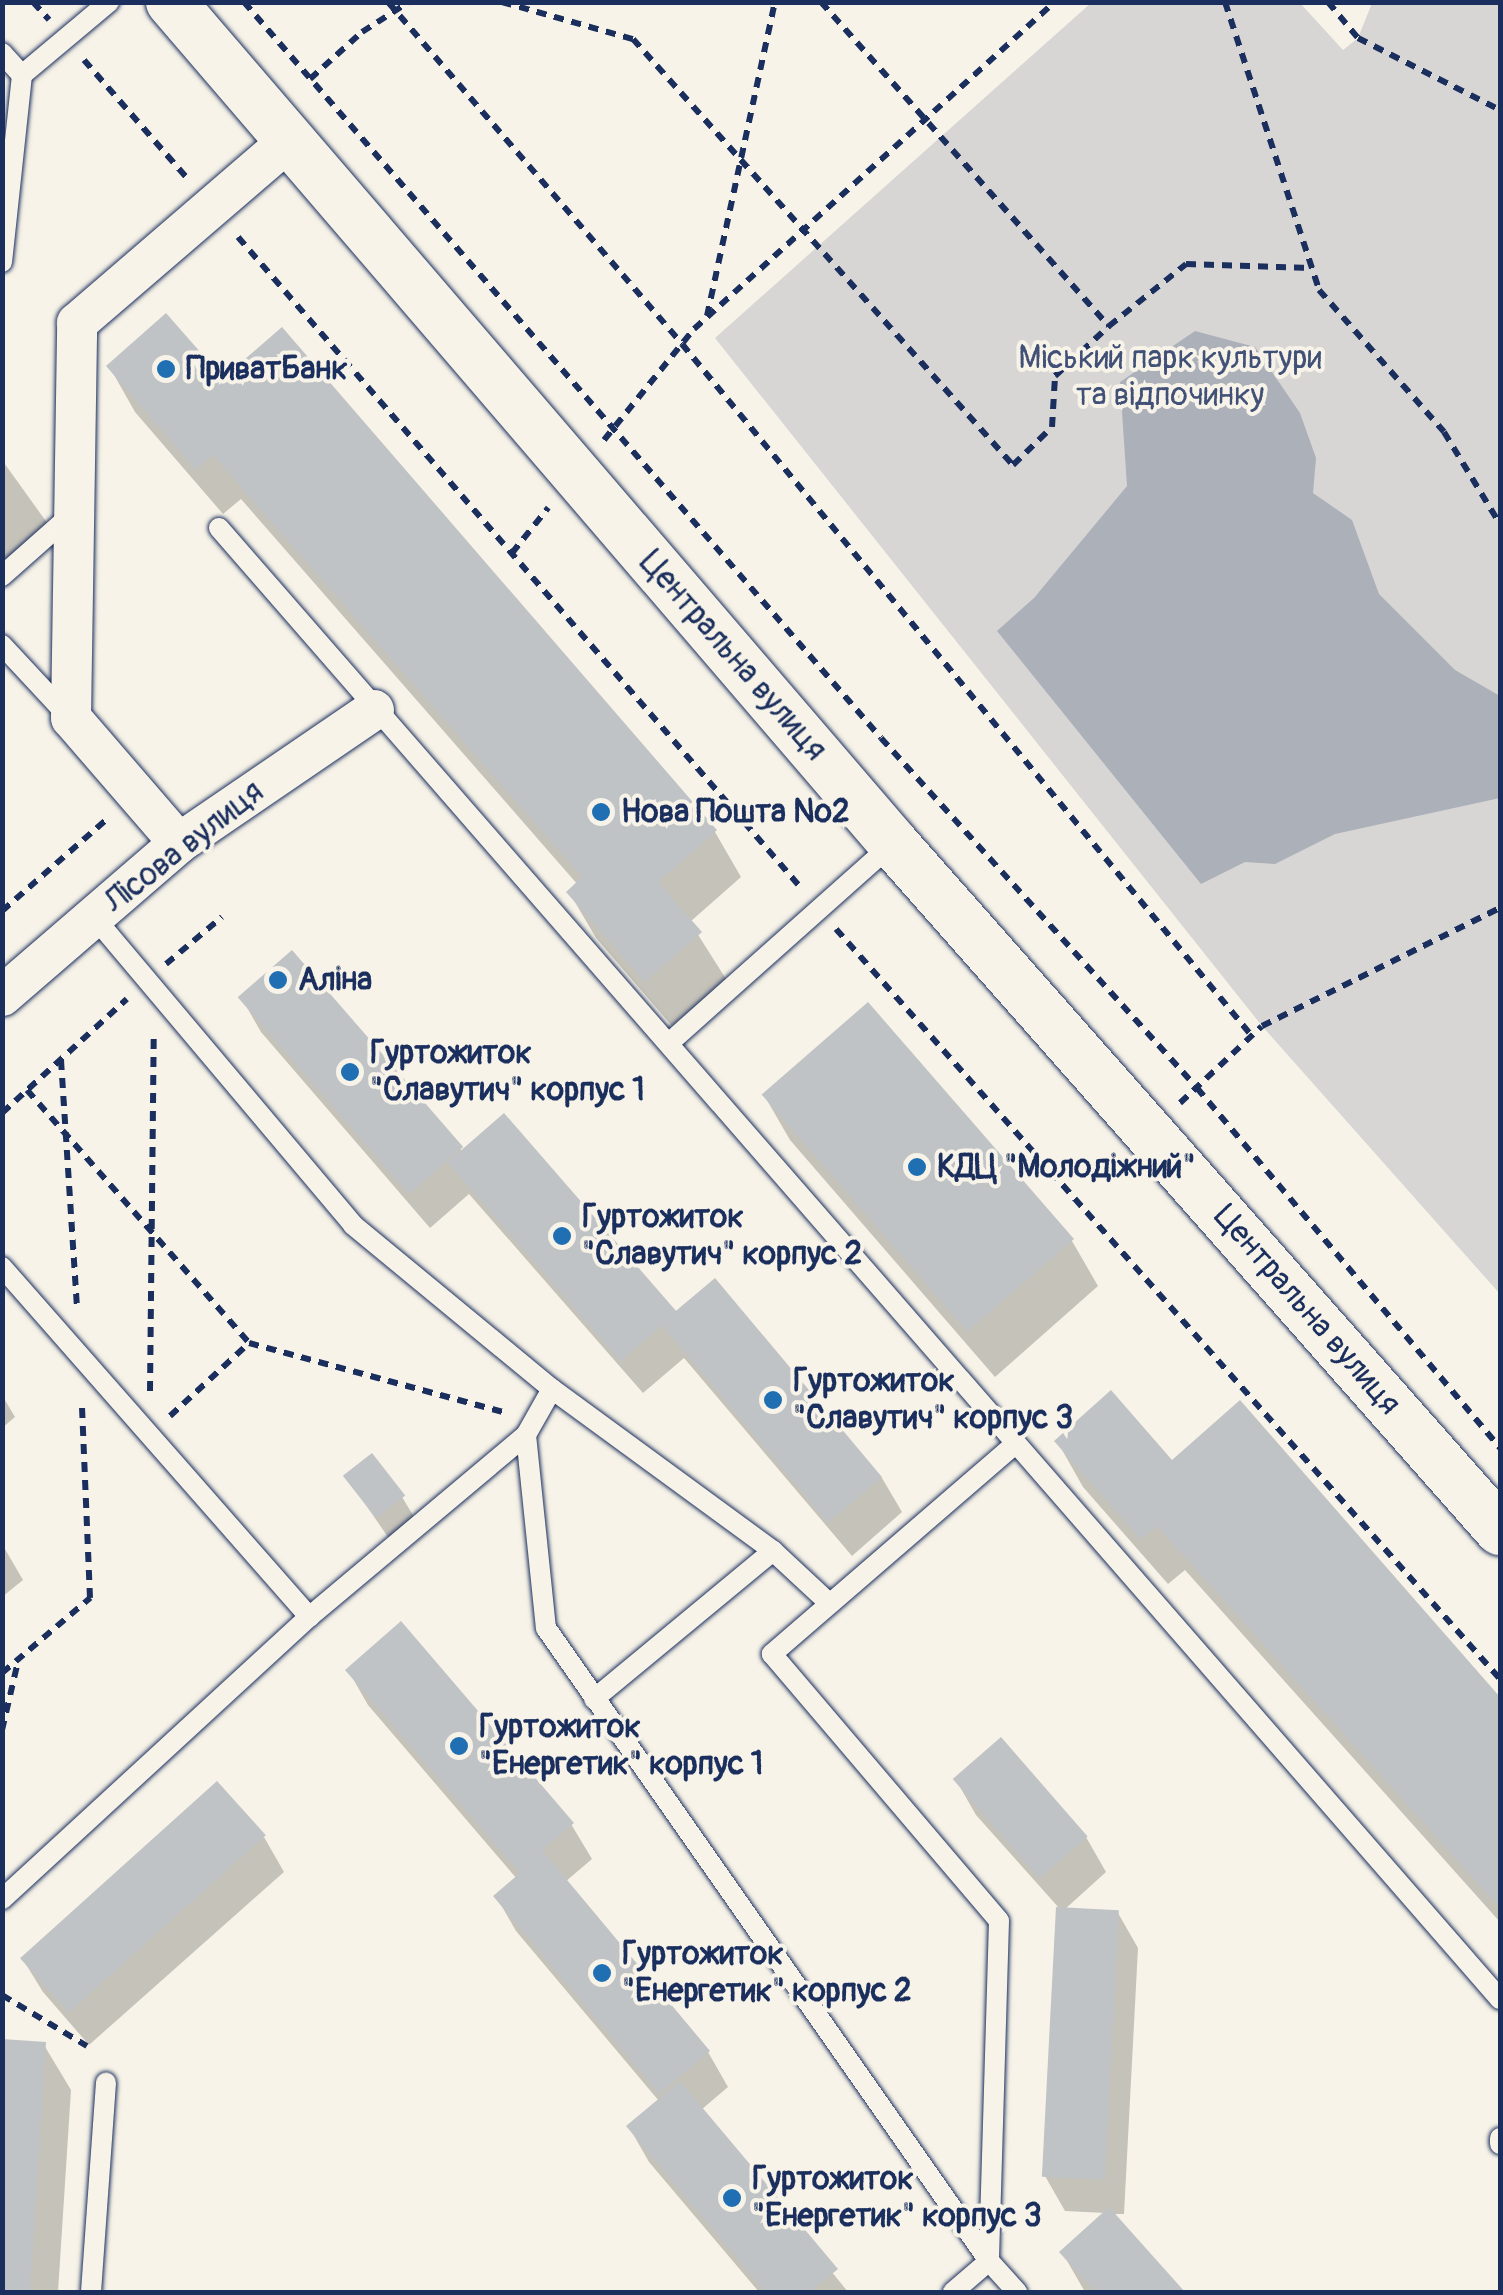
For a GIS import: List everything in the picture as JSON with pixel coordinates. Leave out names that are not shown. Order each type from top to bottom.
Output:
[{"type":"street","name":"Центральна вулиця","points":[[170,2],[893,843],[1500,1530]]},
{"type":"street","points":[[179,842],[71,718],[70,515],[77,324],[290,140]]},
{"type":"street","name":"Лісова вулиця","points":[[5,990],[179,842],[374,710]]},
{"type":"lane","points":[[2,262],[22,76],[109,2]]},
{"type":"lane","points":[[2,53],[22,76]]},
{"type":"lane","points":[[2,576],[70,515]]},
{"type":"lane","points":[[220,528],[374,710],[1500,1999]]},
{"type":"lane","points":[[2,645],[71,718]]},
{"type":"lane","points":[[669,1044],[893,843]]},
{"type":"lane","points":[[94,917],[353,1225],[552,1389],[773,1551],[829,1603]]},
{"type":"lane","points":[[2,1267],[309,1617]]},
{"type":"lane","points":[[2,1899],[309,1617],[530,1428],[552,1389]]},
{"type":"lane","points":[[530,1428],[546,1628],[989,2261],[1017,2292]]},
{"type":"lane","points":[[954,2292],[989,2261],[999,1921],[772,1654],[1014,1445]]},
{"type":"lane","points":[[594,1699],[773,1551]]},
{"type":"lane","points":[[91,2292],[106,2083]]},
{"type":"path","points":[[33,2],[819,909],[1500,1679]]},
{"type":"path","points":[[244,2],[613,428],[1198,1088],[1500,1448]]},
{"type":"path","points":[[388,2],[682,344],[1251,1035]]},
{"type":"path","points":[[310,78],[409,2]]},
{"type":"path","points":[[502,2],[632,39],[1013,464],[1052,428],[1055,376],[1186,264],[1311,268]]},
{"type":"path","points":[[707,317],[775,2]]},
{"type":"path","points":[[821,2],[1109,326]]},
{"type":"path","points":[[512,553],[707,317],[1055,2]]},
{"type":"path","points":[[1226,2],[1318,290],[1444,432],[1500,524]]},
{"type":"path","points":[[1328,2],[1358,38],[1500,110]]},
{"type":"path","points":[[2,910],[136,794]]},
{"type":"path","points":[[1148,1131],[1251,1035],[1500,908]]},
{"type":"path","points":[[2,1112],[151,984],[222,916]]},
{"type":"path","points":[[149,1436],[153,1230],[151,984]]},
{"type":"path","points":[[28,1090],[249,1343],[530,1428]]},
{"type":"path","points":[[149,1436],[249,1343]]},
{"type":"path","points":[[2,1730],[18,1660]]},
{"type":"path","points":[[2,1995],[87,2046]]},
{"type":"green space","name":"Міський парк культури та відпочинку","points":[[1091,3],[1300,3],[1343,50],[1358,38],[1372,3],[1500,3],[1500,1294],[1262,1026],[715,338]]},
{"type":"shaded area","points":[[1195,331],[1255,347],[1300,413],[1316,458],[1313,493],[1352,520],[1379,594],[1455,670],[1500,696],[1500,798],[1335,834],[1275,864],[1245,862],[1201,884],[997,631],[1034,598],[1127,486],[1120,382]]},
{"type":"building","points":[[166,313],[223,378],[282,327],[717,830],[658,882],[702,932],[645,982],[566,892],[582,877],[213,455],[196,470],[106,366]]},
{"type":"building","name":"Гуртожиток \"Славутич\" корпус 1","points":[[292,950],[463,1147],[409,1194],[238,997]]},
{"type":"building","name":"КДЦ \"Молодіжний\"","points":[[868,1002],[1074,1239],[968,1331],[762,1095]]},
{"type":"building","name":"Гуртожиток \"Славутич\" корпус 2","points":[[504,1113],[677,1312],[621,1361],[447,1162]]},
{"type":"building","name":"Гуртожиток \"Славутич\" корпус 3","points":[[715,1278],[882,1477],[828,1523],[661,1324]]},
{"type":"building","points":[[1111,1390],[1172,1460],[1240,1400],[1500,1697],[1500,1908],[1157,1526],[1141,1540],[1054,1441]]},
{"type":"building","points":[[372,1453],[405,1496],[376,1518],[343,1476]]},
{"type":"building","points":[[401,1621],[574,1823],[542,1850],[710,2051],[659,2094],[493,1896],[520,1873],[345,1670]]},
{"type":"building","points":[[1001,1737],[1088,1837],[1039,1879],[953,1779]]},
{"type":"building","points":[[217,1781],[266,1835],[69,2013],[20,1958]]},
{"type":"building","points":[[1056,1907],[1119,1910],[1105,2180],[1042,2177]]},
{"type":"building","points":[[2,2039],[46,2042],[30,2292],[2,2292]]},
{"type":"building","name":"Гуртожиток \"Енергетик\" корпус 3","points":[[680,2081],[838,2269],[810,2292],[765,2292],[626,2126]]},
{"type":"building","points":[[1109,2207],[1185,2292],[1095,2292],[1059,2252]]},
{"type":"place","name":"ПриватБанк","points":[[166,369]]},
{"type":"place","name":"Нова Пошта №2","points":[[601,812]]},
{"type":"place","name":"Аліна","points":[[278,980]]},
{"type":"place","name":"Гуртожиток \"Славутич\" корпус 1","points":[[350,1072]]},
{"type":"place","name":"КДЦ \"Молодіжний\"","points":[[917,1167]]},
{"type":"place","name":"Гуртожиток \"Славутич\" корпус 2","points":[[562,1236]]},
{"type":"place","name":"Гуртожиток \"Славутич\" корпус 3","points":[[773,1400]]},
{"type":"place","name":"Гуртожиток \"Енергетик\" корпус 1","points":[[459,1746]]},
{"type":"place","name":"Гуртожиток \"Енергетик\" корпус 2","points":[[602,1973]]},
{"type":"place","name":"Гуртожиток \"Енергетик\" корпус 3","points":[[732,2198]]}]
